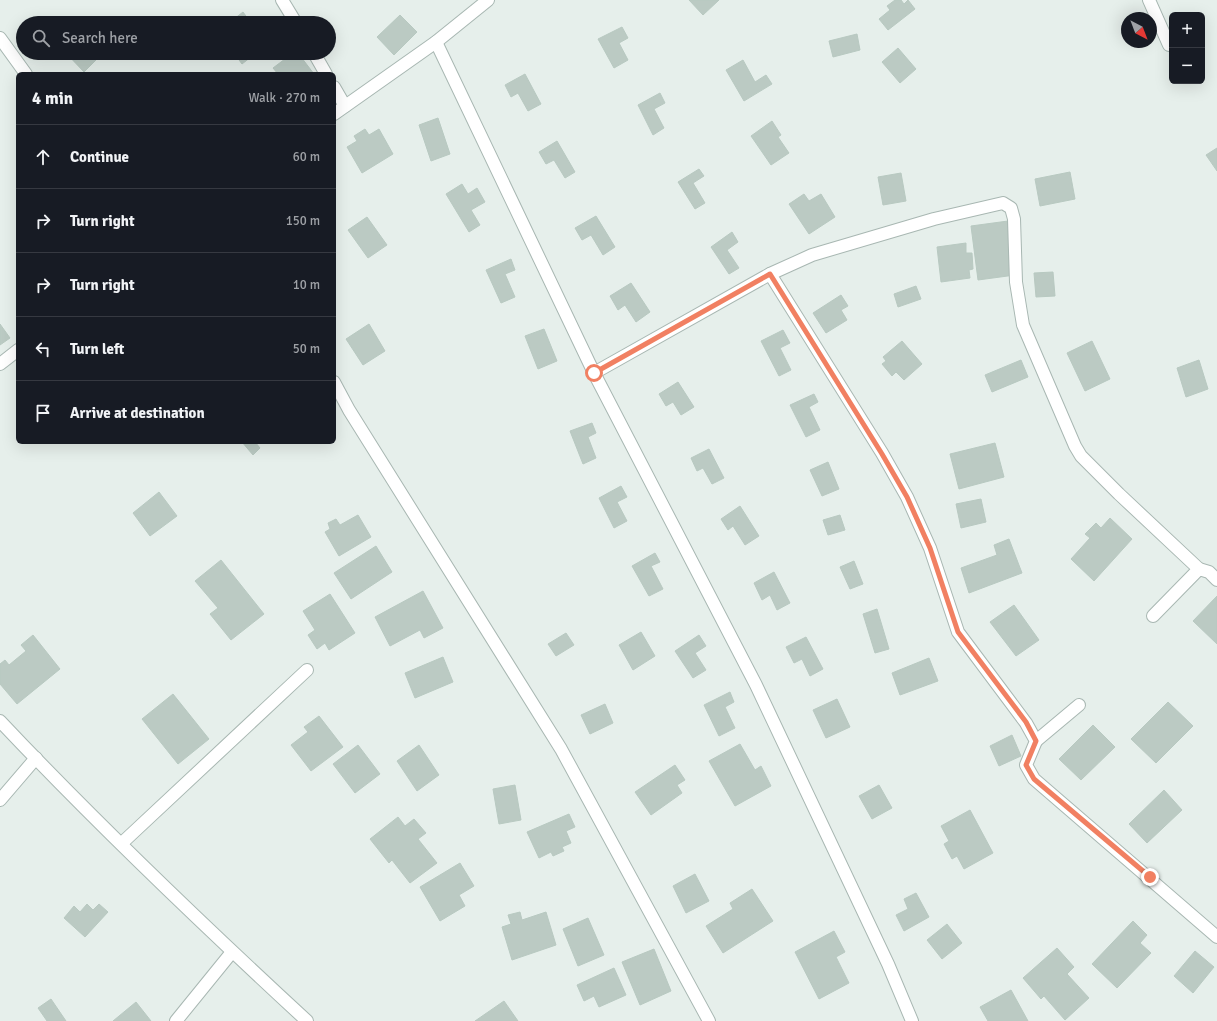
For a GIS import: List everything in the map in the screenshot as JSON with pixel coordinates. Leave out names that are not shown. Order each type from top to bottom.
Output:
[{"type":"street","points":[[282,0],[292,16]]},
{"type":"street","points":[[336,113],[436,42],[488,0]]},
{"type":"street","points":[[1149,0],[1169,44]]},
{"type":"street","points":[[0,38],[25,72]]},
{"type":"street","points":[[436,42],[594,373],[756,685],[888,964],[912,1021]]},
{"type":"street","points":[[318,60],[325,72]]},
{"type":"street","points":[[336,90],[346,106]]},
{"type":"street","points":[[594,373],[770,274],[812,255],[934,219],[1003,203],[1011,208],[1014,219],[1016,282],[1023,325],[1075,446],[1081,456],[1119,494],[1200,569],[1209,572],[1217,580]]},
{"type":"street","points":[[770,274],[882,454],[907,497],[930,548],[958,632],[1026,722],[1036,741]]},
{"type":"street","points":[[0,364],[16,352]]},
{"type":"street","points":[[336,386],[349,410],[561,749],[709,1021]]},
{"type":"street","points":[[1153,616],[1200,569]]},
{"type":"street","points":[[122,843],[307,670]]},
{"type":"street","points":[[1079,705],[1036,741],[1026,765],[1034,779],[1217,937]]},
{"type":"street","points":[[0,721],[232,952],[307,1021]]},
{"type":"street","points":[[0,800],[36,758]]},
{"type":"street","points":[[176,1021],[232,952]]},
{"type":"building","points":[[689,0],[719,0],[703,15]]},
{"type":"building","points":[[895,0],[901,0],[904,4],[908,0],[915,9],[888,30],[879,19],[890,10],[887,6]]},
{"type":"building","points":[[243,12],[246,16],[238,16]]},
{"type":"building","points":[[400,15],[417,32],[394,55],[377,37]]},
{"type":"building","points":[[622,27],[628,38],[619,43],[628,60],[614,68],[598,39]]},
{"type":"building","points":[[857,34],[860,50],[833,57],[829,41]]},
{"type":"building","points":[[898,48],[916,69],[900,83],[882,62]]},
{"type":"building","points":[[73,60],[96,60],[84,72]]},
{"type":"building","points":[[239,60],[247,60],[242,64]]},
{"type":"building","points":[[284,60],[303,60],[312,72],[276,72],[273,68]]},
{"type":"building","points":[[743,60],[755,82],[766,75],[772,84],[744,101],[726,70]]},
{"type":"building","points":[[525,74],[541,104],[528,111],[518,93],[511,97],[505,85]]},
{"type":"building","points":[[660,93],[665,103],[654,109],[664,128],[653,135],[638,105]]},
{"type":"building","points":[[438,118],[450,154],[431,161],[419,125]]},
{"type":"building","points":[[772,121],[781,135],[778,137],[789,153],[771,165],[751,136]]},
{"type":"building","points":[[365,129],[369,135],[379,129],[393,154],[362,173],[347,147],[357,141],[354,136]]},
{"type":"building","points":[[557,141],[575,172],[565,178],[554,160],[546,164],[539,152]]},
{"type":"building","points":[[1217,148],[1217,171],[1206,155]]},
{"type":"building","points":[[699,169],[704,176],[693,183],[705,203],[695,209],[678,182]]},
{"type":"building","points":[[1070,172],[1075,199],[1040,206],[1035,179]]},
{"type":"building","points":[[901,173],[906,201],[883,205],[878,177]]},
{"type":"building","points":[[462,184],[468,194],[477,188],[485,202],[471,210],[480,225],[469,232],[446,194]]},
{"type":"building","points":[[804,194],[809,201],[821,194],[835,217],[809,234],[789,204]]},
{"type":"building","points":[[596,216],[615,247],[603,255],[591,235],[582,240],[575,228]]},
{"type":"building","points":[[367,217],[387,245],[368,258],[348,230]]},
{"type":"building","points":[[1008,221],[1015,275],[978,280],[971,226]]},
{"type":"building","points":[[732,232],[738,242],[727,250],[739,268],[729,274],[711,247]]},
{"type":"building","points":[[966,243],[966,253],[972,253],[973,269],[969,270],[970,278],[941,282],[937,247]]},
{"type":"building","points":[[511,259],[515,270],[505,274],[515,297],[501,303],[486,270]]},
{"type":"building","points":[[1053,272],[1055,296],[1036,297],[1034,273]]},
{"type":"building","points":[[631,283],[650,312],[636,322],[625,305],[618,310],[610,296]]},
{"type":"building","points":[[916,286],[921,299],[898,307],[894,294]]},
{"type":"building","points":[[841,295],[848,306],[841,310],[847,320],[826,333],[813,313]]},
{"type":"building","points":[[0,324],[10,338],[0,345]]},
{"type":"building","points":[[369,324],[385,351],[363,365],[346,339]]},
{"type":"building","points":[[544,329],[557,361],[538,369],[525,336]]},
{"type":"building","points":[[783,330],[790,343],[780,348],[791,370],[779,376],[761,341]]},
{"type":"building","points":[[902,341],[922,364],[904,380],[896,372],[892,376],[882,364],[886,361],[883,357]]},
{"type":"building","points":[[1092,341],[1110,379],[1085,391],[1067,353]]},
{"type":"building","points":[[1021,360],[1028,377],[992,392],[985,375]]},
{"type":"building","points":[[1199,360],[1208,389],[1186,397],[1177,368]]},
{"type":"building","points":[[678,382],[694,407],[681,415],[673,402],[666,406],[659,394]]},
{"type":"building","points":[[814,394],[818,402],[809,407],[820,430],[806,437],[790,405]]},
{"type":"building","points":[[592,423],[596,433],[588,437],[596,458],[583,464],[570,431]]},
{"type":"building","points":[[995,443],[1004,477],[959,489],[950,454]]},
{"type":"building","points":[[244,444],[257,444],[260,448],[253,455]]},
{"type":"building","points":[[709,449],[724,478],[712,484],[703,468],[697,471],[691,458]]},
{"type":"building","points":[[828,462],[839,489],[822,496],[810,470]]},
{"type":"building","points":[[621,486],[627,497],[617,502],[627,521],[614,528],[599,498]]},
{"type":"building","points":[[159,492],[177,516],[150,536],[133,513]]},
{"type":"building","points":[[981,499],[986,522],[961,528],[956,504]]},
{"type":"building","points":[[740,506],[759,536],[745,545],[733,526],[728,530],[721,519]]},
{"type":"building","points":[[358,515],[371,537],[339,556],[325,532],[330,529],[328,523],[336,519],[340,525]]},
{"type":"building","points":[[840,515],[845,530],[828,535],[823,520]]},
{"type":"building","points":[[1110,518],[1132,539],[1094,581],[1071,559],[1090,538],[1085,534],[1096,523],[1101,528]]},
{"type":"building","points":[[1009,539],[1022,573],[969,593],[961,568],[997,555],[994,545]]},
{"type":"building","points":[[376,546],[392,572],[351,599],[334,573]]},
{"type":"building","points":[[655,553],[660,562],[651,566],[663,589],[649,596],[632,566]]},
{"type":"building","points":[[221,560],[264,614],[231,640],[210,614],[218,608],[195,581]]},
{"type":"building","points":[[854,561],[863,584],[850,589],[840,567]]},
{"type":"building","points":[[774,572],[790,603],[777,610],[770,595],[762,600],[754,583]]},
{"type":"building","points":[[423,591],[443,628],[424,638],[420,630],[390,646],[375,617]]},
{"type":"building","points":[[330,594],[355,633],[329,650],[325,643],[317,649],[308,635],[315,630],[303,611]]},
{"type":"building","points":[[1217,596],[1217,644],[1193,621]]},
{"type":"building","points":[[1014,605],[1039,640],[1016,656],[990,622]]},
{"type":"building","points":[[877,609],[889,649],[875,653],[863,614]]},
{"type":"building","points":[[641,632],[655,656],[633,670],[619,645]]},
{"type":"building","points":[[566,633],[574,645],[556,656],[548,644]]},
{"type":"building","points":[[33,635],[60,669],[17,704],[0,684],[0,664],[5,660],[9,665],[26,651],[21,645]]},
{"type":"building","points":[[699,635],[706,646],[695,653],[706,670],[693,678],[675,651]]},
{"type":"building","points":[[806,637],[823,669],[810,676],[802,659],[794,663],[786,647]]},
{"type":"building","points":[[443,657],[453,682],[415,698],[405,673]]},
{"type":"building","points":[[929,658],[938,681],[900,695],[892,673]]},
{"type":"building","points":[[730,692],[734,702],[725,707],[735,728],[719,736],[704,705]]},
{"type":"building","points":[[173,694],[209,739],[178,764],[142,719]]},
{"type":"building","points":[[837,699],[850,727],[826,738],[813,710]]},
{"type":"building","points":[[1168,702],[1193,726],[1156,763],[1131,739]]},
{"type":"building","points":[[605,704],[613,723],[590,734],[581,715]]},
{"type":"building","points":[[319,716],[343,747],[311,771],[291,745],[308,732],[304,727]]},
{"type":"building","points":[[1093,725],[1115,747],[1081,780],[1059,759]]},
{"type":"building","points":[[1012,735],[1021,756],[999,766],[990,746]]},
{"type":"building","points":[[740,744],[755,770],[761,766],[771,786],[735,806],[709,761]]},
{"type":"building","points":[[358,745],[380,774],[355,793],[333,764]]},
{"type":"building","points":[[419,745],[439,775],[417,791],[397,761]]},
{"type":"building","points":[[675,765],[685,780],[677,785],[682,793],[651,815],[635,792]]},
{"type":"building","points":[[515,785],[521,820],[499,824],[493,789]]},
{"type":"building","points":[[879,785],[892,808],[872,819],[859,796]]},
{"type":"building","points":[[1164,790],[1182,810],[1147,843],[1129,824]]},
{"type":"building","points":[[970,810],[993,853],[964,869],[957,856],[952,859],[944,844],[949,841],[941,826]]},
{"type":"building","points":[[569,814],[575,827],[566,831],[571,843],[562,847],[564,851],[553,856],[551,852],[539,858],[527,832]]},
{"type":"building","points":[[398,817],[405,826],[414,819],[426,833],[418,839],[437,863],[410,883],[392,860],[389,863],[370,839]]},
{"type":"building","points":[[460,863],[474,886],[459,895],[465,906],[440,921],[420,887]]},
{"type":"building","points":[[695,874],[709,901],[686,913],[673,886]]},
{"type":"building","points":[[752,889],[773,921],[723,953],[706,926],[733,909],[730,903]]},
{"type":"building","points":[[916,893],[929,917],[904,931],[896,915],[908,909],[904,899]]},
{"type":"building","points":[[87,904],[93,910],[99,904],[108,912],[85,937],[64,918],[74,906],[80,912]]},
{"type":"building","points":[[520,912],[522,920],[546,912],[556,945],[512,960],[502,927],[511,924],[508,915]]},
{"type":"building","points":[[588,918],[604,955],[578,966],[563,929]]},
{"type":"building","points":[[1133,921],[1147,935],[1140,943],[1151,953],[1117,988],[1092,964]]},
{"type":"building","points":[[947,924],[962,943],[942,959],[927,940]]},
{"type":"building","points":[[834,931],[845,952],[836,957],[849,983],[819,999],[795,952]]},
{"type":"building","points":[[1057,948],[1074,967],[1067,974],[1089,998],[1065,1020],[1044,996],[1041,999],[1023,978]]},
{"type":"building","points":[[654,949],[671,991],[640,1005],[622,962]]},
{"type":"building","points":[[1195,951],[1214,967],[1193,993],[1174,976]]},
{"type":"building","points":[[614,968],[626,995],[599,1007],[594,996],[584,1001],[577,985]]},
{"type":"building","points":[[1011,990],[1028,1021],[988,1021],[980,1007]]},
{"type":"building","points":[[51,999],[66,1021],[47,1021],[38,1008]]},
{"type":"building","points":[[504,1001],[518,1021],[475,1021]]},
{"type":"building","points":[[136,1002],[151,1021],[113,1021]]},
{"type":"route","points":[[594,373],[770,274],[830,373],[882,454],[907,497],[930,548],[958,632],[1026,722],[1036,741],[1026,765],[1034,779],[1150,877]]}]
